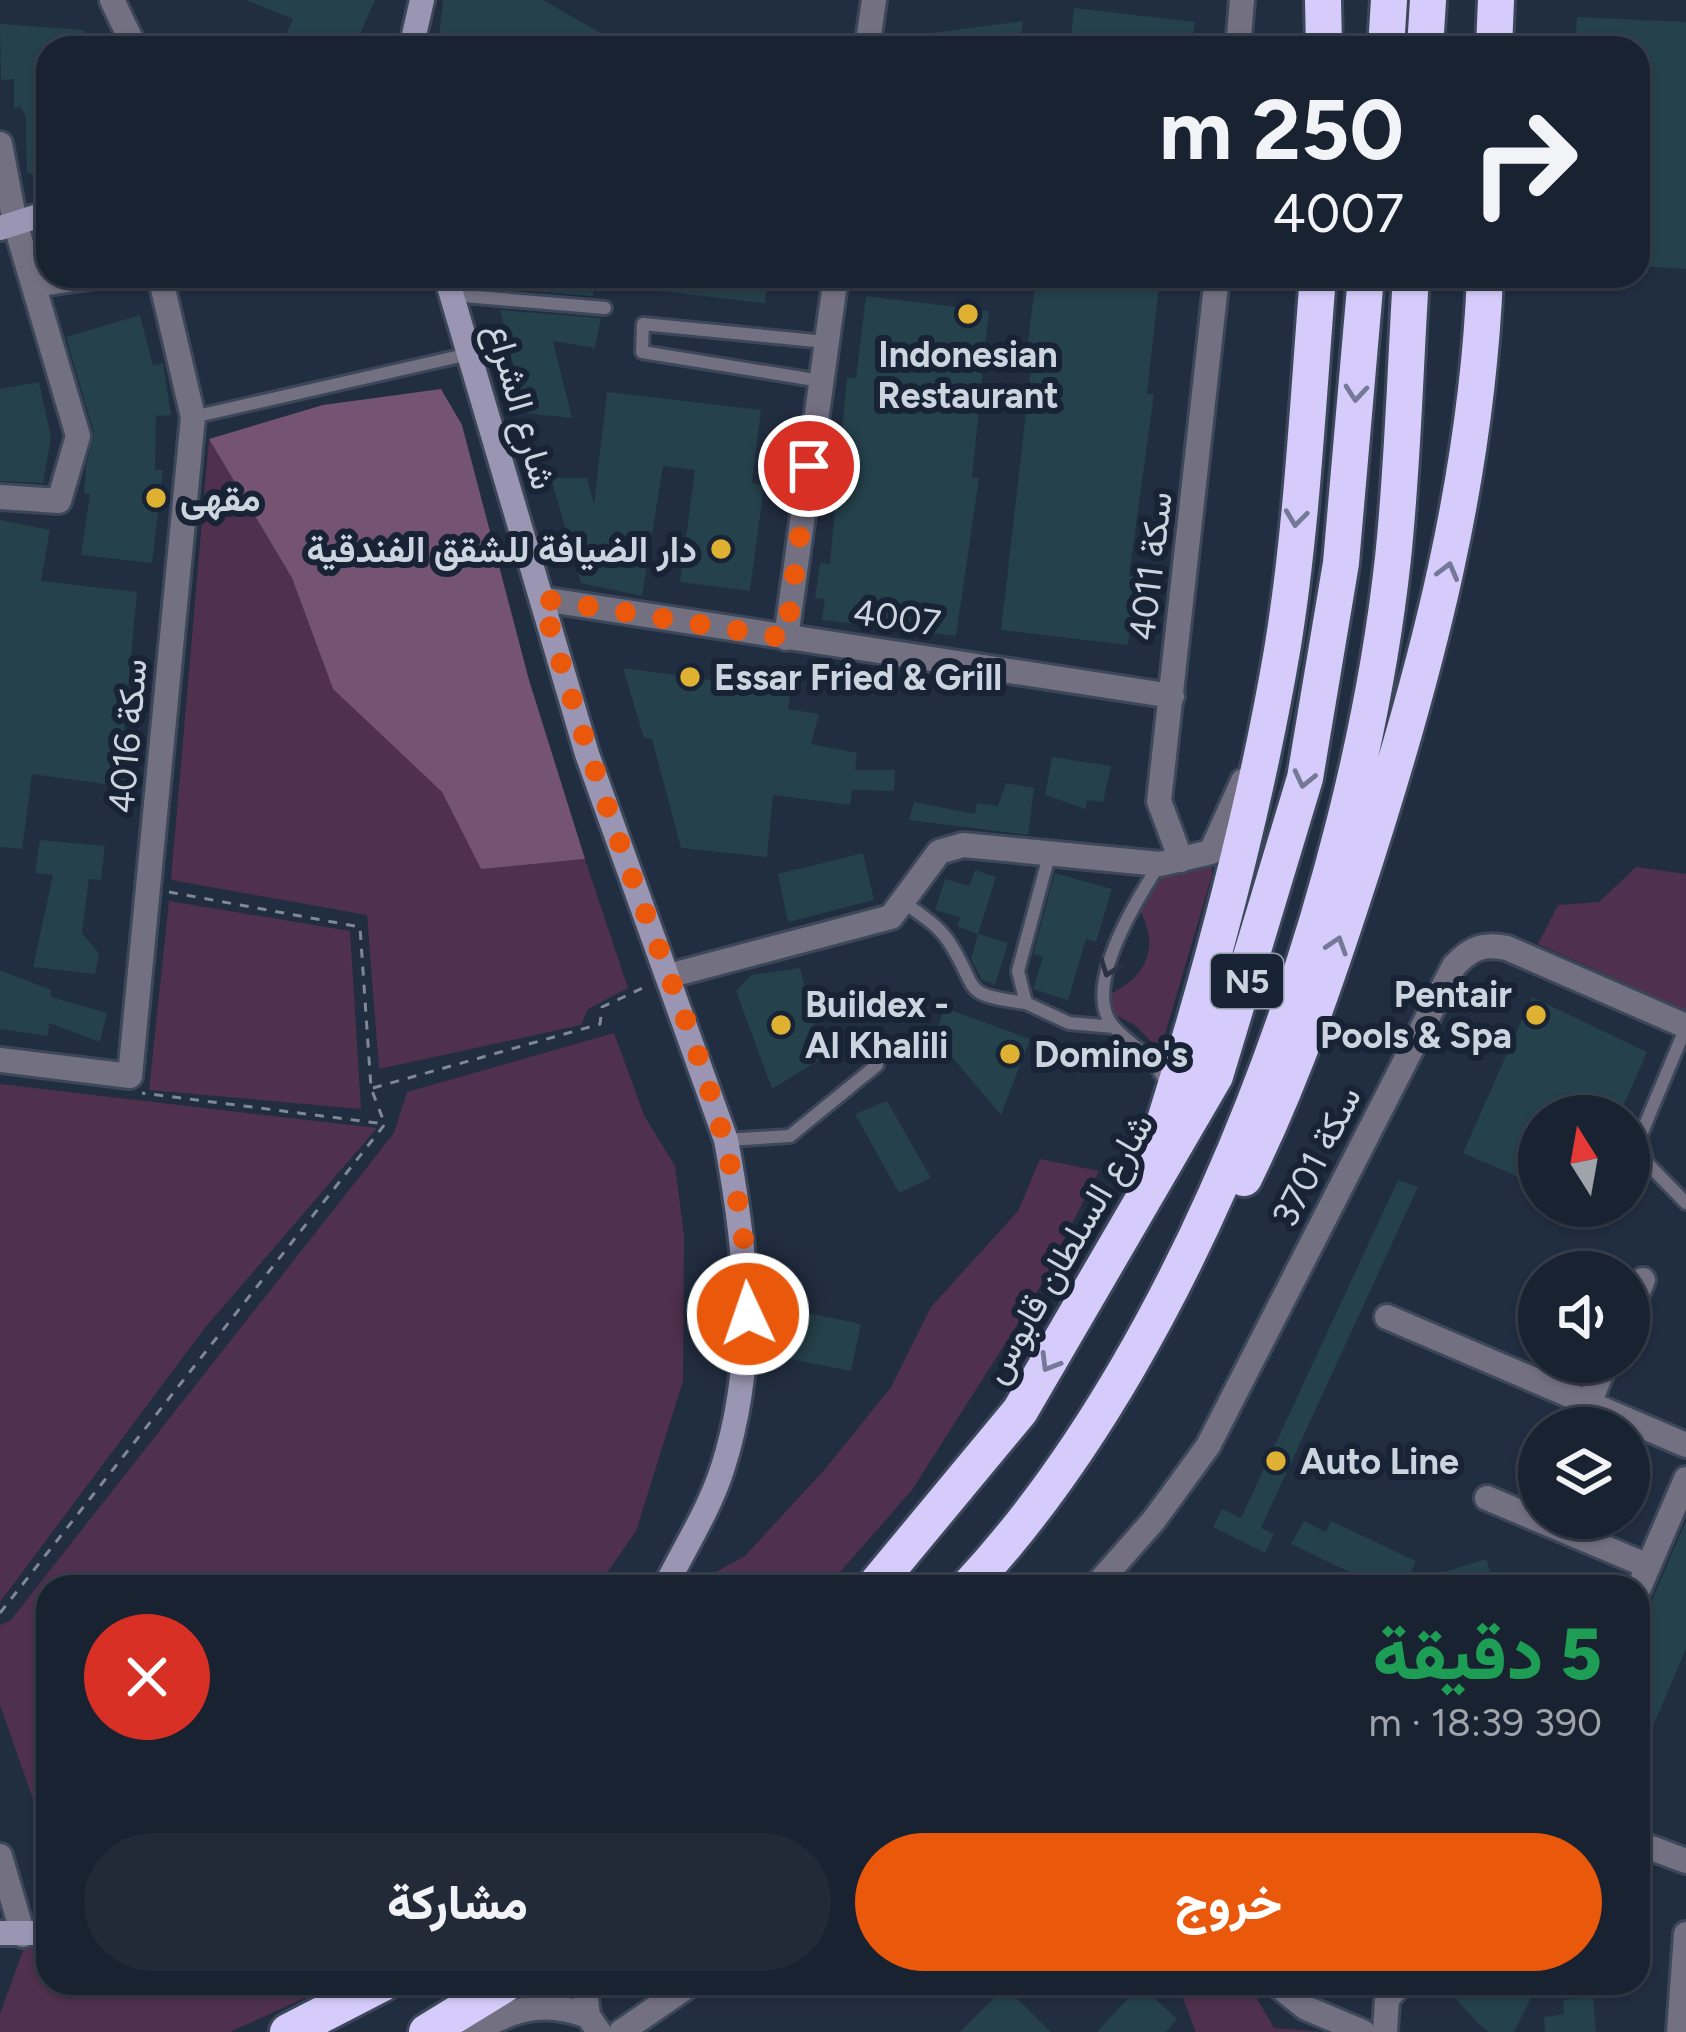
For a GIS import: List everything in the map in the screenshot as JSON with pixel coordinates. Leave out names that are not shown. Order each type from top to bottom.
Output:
[{"type":"highway","points":[[1323,0],[1324,36]]},
{"type":"highway","points":[[1387,36],[1389,0]]},
{"type":"highway","points":[[1426,36],[1428,0]]},
{"type":"highway","points":[[1494,36],[1496,0]]},
{"type":"highway","points":[[1091,1294],[1152,1160],[1240,860],[1283,644],[1317,288]]},
{"type":"highway","name":"شارع السلطان قابوس","points":[[885,1575],[929,1528],[1020,1411],[1215,1076],[1305,778],[1341,563],[1365,288]]},
{"type":"highway","name":"N5","points":[[978,1575],[1064,1467],[1141,1352],[1284,1021],[1363,740],[1393,559],[1410,288]]},
{"type":"highway","points":[[1141,1352],[1225,1217],[1269,1127],[1323,986],[1389,785],[1455,543],[1478,415],[1484,288]]},
{"type":"highway","points":[[288,2032],[360,1995]]},
{"type":"highway","points":[[427,2032],[487,1995]]},
{"type":"street","points":[[112,0],[129,36]]},
{"type":"street","points":[[414,36],[422,0]]},
{"type":"street","points":[[869,36],[874,0]]},
{"type":"street","points":[[1239,36],[1243,0]]},
{"type":"street","points":[[0,144],[8,226],[34,285],[78,436],[59,502],[0,497]]},
{"type":"street","name":"سكة 4016","points":[[130,1076],[194,417],[163,288]]},
{"type":"street","name":"شارع الشراع","points":[[450,288],[587,754],[727,1140],[748,1279],[747,1348],[721,1473],[671,1575]]},
{"type":"street","points":[[786,638],[834,288]]},
{"type":"street","name":"سكة 4011","points":[[1170,862],[1159,801],[1216,288]]},
{"type":"street","name":"4007","points":[[542,599],[1172,696]]},
{"type":"street","points":[[668,976],[870,927],[891,917],[905,903],[939,852],[963,845],[1170,862],[1211,852],[1250,763],[1265,743]]},
{"type":"street","name":"سكة 3701","points":[[1106,1575],[1154,1520],[1208,1446],[1443,987],[1467,952],[1486,944],[1507,948],[1686,1026]]},
{"type":"street","points":[[0,1060],[130,1076]]},
{"type":"street","points":[[1387,1317],[1686,1445]]},
{"type":"street","points":[[1587,1407],[1597,1383]]},
{"type":"street","points":[[1644,1575],[1686,1479]]},
{"type":"street","points":[[1487,1498],[1518,1510]]},
{"type":"street","points":[[1577,1539],[1638,1575]]},
{"type":"street","points":[[1650,1848],[1686,1861]]},
{"type":"street","points":[[0,1856],[24,1933]]},
{"type":"street","points":[[1678,2032],[1686,1934]]},
{"type":"street","points":[[621,2032],[675,1995]]},
{"type":"street","points":[[1290,1995],[1306,2008],[1363,2032]]},
{"type":"street","points":[[1385,2032],[1390,1995]]},
{"type":"street","points":[[475,2032],[525,2008],[556,2004],[594,2024]]},
{"type":"lane","points":[[463,288],[605,308]]},
{"type":"lane","points":[[821,381],[642,352],[643,324],[826,342]]},
{"type":"lane","points":[[194,417],[469,354]]},
{"type":"lane","points":[[1026,1003],[1018,971],[1051,851]]},
{"type":"lane","points":[[1169,1107],[1168,1086],[1150,1053],[1114,1027],[1103,1010],[1102,991],[1130,911],[1170,862]]},
{"type":"lane","points":[[905,903],[948,940],[971,989],[986,998],[1026,1003],[1069,1022],[1114,1027]]},
{"type":"lane","points":[[1686,1026],[1640,1137],[1647,1163],[1686,1203]]},
{"type":"lane","points":[[727,1140],[790,1136],[877,1064]]},
{"type":"path","points":[[149,888],[360,927],[373,1106],[385,1124]]},
{"type":"path","points":[[371,1088],[600,1024],[602,1007],[668,976]]},
{"type":"path","points":[[130,1076],[137,1093],[385,1124]]},
{"type":"path","points":[[0,1613],[385,1124]]},
{"type":"shaded area","points":[[441,389],[462,425],[529,680],[585,859],[481,869],[442,792],[333,689],[292,578],[209,439],[323,405]]},
{"type":"shaded area","points":[[209,439],[292,578],[333,689],[442,792],[481,869],[585,859],[628,988],[588,1009],[581,1025],[379,1069],[367,915],[171,880]]},
{"type":"shaded area","points":[[1212,864],[1160,1051],[1135,1025],[1113,1014],[1107,995],[1132,980],[1146,960],[1149,936],[1139,909],[1158,879]]},
{"type":"shaded area","points":[[1636,867],[1686,874],[1686,1011],[1538,944],[1558,905],[1599,902]]},
{"type":"shaded area","points":[[169,901],[350,931],[361,1109],[149,1090]]},
{"type":"shaded area","points":[[614,1033],[644,1115],[675,1166],[684,1235],[683,1381],[636,1531],[605,1575],[46,1575],[394,1133],[407,1092]]},
{"type":"shaded area","points":[[0,1084],[377,1128],[204,1329],[0,1602]]},
{"type":"shaded area","points":[[1040,1159],[1099,1171],[1033,1300],[912,1490],[838,1575],[710,1575],[745,1556],[826,1468],[891,1387],[931,1307],[1018,1211]]},
{"type":"shaded area","points":[[36,1588],[36,1808],[0,1705],[0,1625],[10,1621]]},
{"type":"shaded area","points":[[36,1941],[36,1995],[312,1995],[230,2032],[0,2032],[0,2014],[26,1942]]},
{"type":"shaded area","points":[[1182,1995],[1255,1995],[1274,2028],[1324,2032],[1196,2032]]},
{"type":"building","points":[[246,0],[375,0],[359,36],[285,36],[293,19]]},
{"type":"building","points":[[443,0],[543,0],[606,36],[439,36]]},
{"type":"building","points":[[1074,8],[1195,22],[1193,36],[1071,36]]},
{"type":"building","points":[[1577,17],[1686,22],[1686,269],[1650,267],[1650,36],[1576,36]]},
{"type":"building","points":[[1023,21],[1021,36],[908,36]]},
{"type":"building","points":[[0,24],[85,30],[85,36],[36,36],[36,176],[27,172],[26,117],[21,107],[14,108],[14,79],[1,80]]},
{"type":"building","points":[[504,288],[594,288],[593,296]]},
{"type":"building","points":[[634,288],[767,288],[765,303]]},
{"type":"building","points":[[1035,288],[1159,288],[1147,394],[1154,394],[1129,576],[1137,577],[1128,645],[1001,630],[1032,360],[1026,359]]},
{"type":"building","points":[[866,296],[989,311],[972,477],[979,478],[956,636],[822,620],[825,599],[815,598],[820,563],[830,564],[847,377],[856,378]]},
{"type":"building","points":[[500,310],[601,318],[595,348],[553,341],[572,418],[525,413]]},
{"type":"building","points":[[140,315],[153,366],[163,363],[171,415],[156,416],[155,470],[163,470],[152,563],[81,555],[90,494],[84,493],[86,467],[94,433],[66,337]]},
{"type":"building","points":[[39,382],[51,437],[43,483],[0,481],[0,389]]},
{"type":"building","points":[[607,392],[761,410],[752,483],[764,485],[750,591],[680,582],[695,470],[663,466],[642,596],[581,583],[551,478],[587,478],[594,504]]},
{"type":"building","points":[[0,520],[50,530],[41,581],[137,592],[122,752],[128,753],[125,787],[32,774],[22,849],[0,847]]},
{"type":"building","points":[[623,668],[791,691],[788,709],[819,714],[811,744],[857,753],[855,770],[895,770],[894,791],[852,790],[850,805],[773,795],[767,857],[681,848],[652,739],[644,738]]},
{"type":"building","points":[[1052,757],[1111,766],[1103,802],[1087,800],[1086,809],[1045,795]]},
{"type":"building","points":[[1006,783],[1034,788],[1028,835],[909,820],[914,802],[975,814],[977,803],[998,806]]},
{"type":"building","points":[[40,840],[105,846],[101,880],[89,879],[82,933],[99,953],[95,974],[33,967],[53,875],[35,873]]},
{"type":"building","points":[[863,853],[874,900],[788,922],[778,874]]},
{"type":"building","points":[[975,870],[996,877],[978,934],[957,926],[960,917],[935,910],[945,879],[969,886]]},
{"type":"building","points":[[1055,873],[1112,889],[1096,942],[1086,939],[1068,1000],[1033,989],[1043,957],[1033,954]]},
{"type":"building","points":[[978,934],[1008,943],[995,985],[982,980],[971,959]]},
{"type":"building","name":"Buildex - Al Khalili","points":[[800,968],[822,1058],[772,1089],[736,991],[751,975]]},
{"type":"building","points":[[0,970],[51,990],[51,997],[107,1013],[100,1042],[49,1023],[48,1036],[0,1029]]},
{"type":"building","points":[[1532,997],[1647,1052],[1628,1095],[1518,1095],[1518,1177],[1463,1153]]},
{"type":"building","points":[[945,1008],[1030,1039],[1001,1115],[934,1036]]},
{"type":"building","points":[[887,1101],[931,1178],[899,1193],[855,1114]]},
{"type":"building","points":[[1398,1180],[1418,1187],[1261,1528],[1274,1534],[1265,1553],[1213,1527],[1222,1509],[1241,1518]]},
{"type":"building","points":[[799,1311],[861,1324],[851,1371],[790,1359]]},
{"type":"building","points":[[1304,1521],[1326,1532],[1331,1521],[1416,1561],[1410,1575],[1356,1575],[1291,1544]]},
{"type":"building","points":[[1686,1521],[1686,1649],[1650,1733],[1650,1604]]},
{"type":"building","points":[[1486,1559],[1491,1575],[1438,1575]]},
{"type":"building","points":[[997,1995],[1013,1995],[1051,2032],[960,2032]]},
{"type":"building","points":[[1131,1995],[1151,1995],[1177,2019],[1166,2032],[1097,2032]]},
{"type":"building","points":[[1532,1995],[1514,2032],[1488,2032],[1453,1996]]},
{"type":"building","points":[[1593,1996],[1596,2032],[1545,2032],[1544,2017],[1564,2014],[1563,2000]]},
{"type":"place","name":"Indonesian Restaurant","points":[[968,314]]},
{"type":"place","name":"مقهى","points":[[156,498]]},
{"type":"place","name":"دار الضيافة للشقق الفندقية","points":[[721,549]]},
{"type":"place","name":"Essar Fried & Grill","points":[[690,677]]},
{"type":"place","name":"Pentair Pools & Spa","points":[[1536,1015]]},
{"type":"place","name":"Buildex - Al Khalili","points":[[781,1025]]},
{"type":"place","name":"Domino's","points":[[1010,1054]]},
{"type":"place","name":"Auto Line","points":[[1276,1461]]},
{"type":"route","points":[[748,1314],[748,1279],[727,1140],[587,754],[542,599],[786,638],[809,466]]}]
